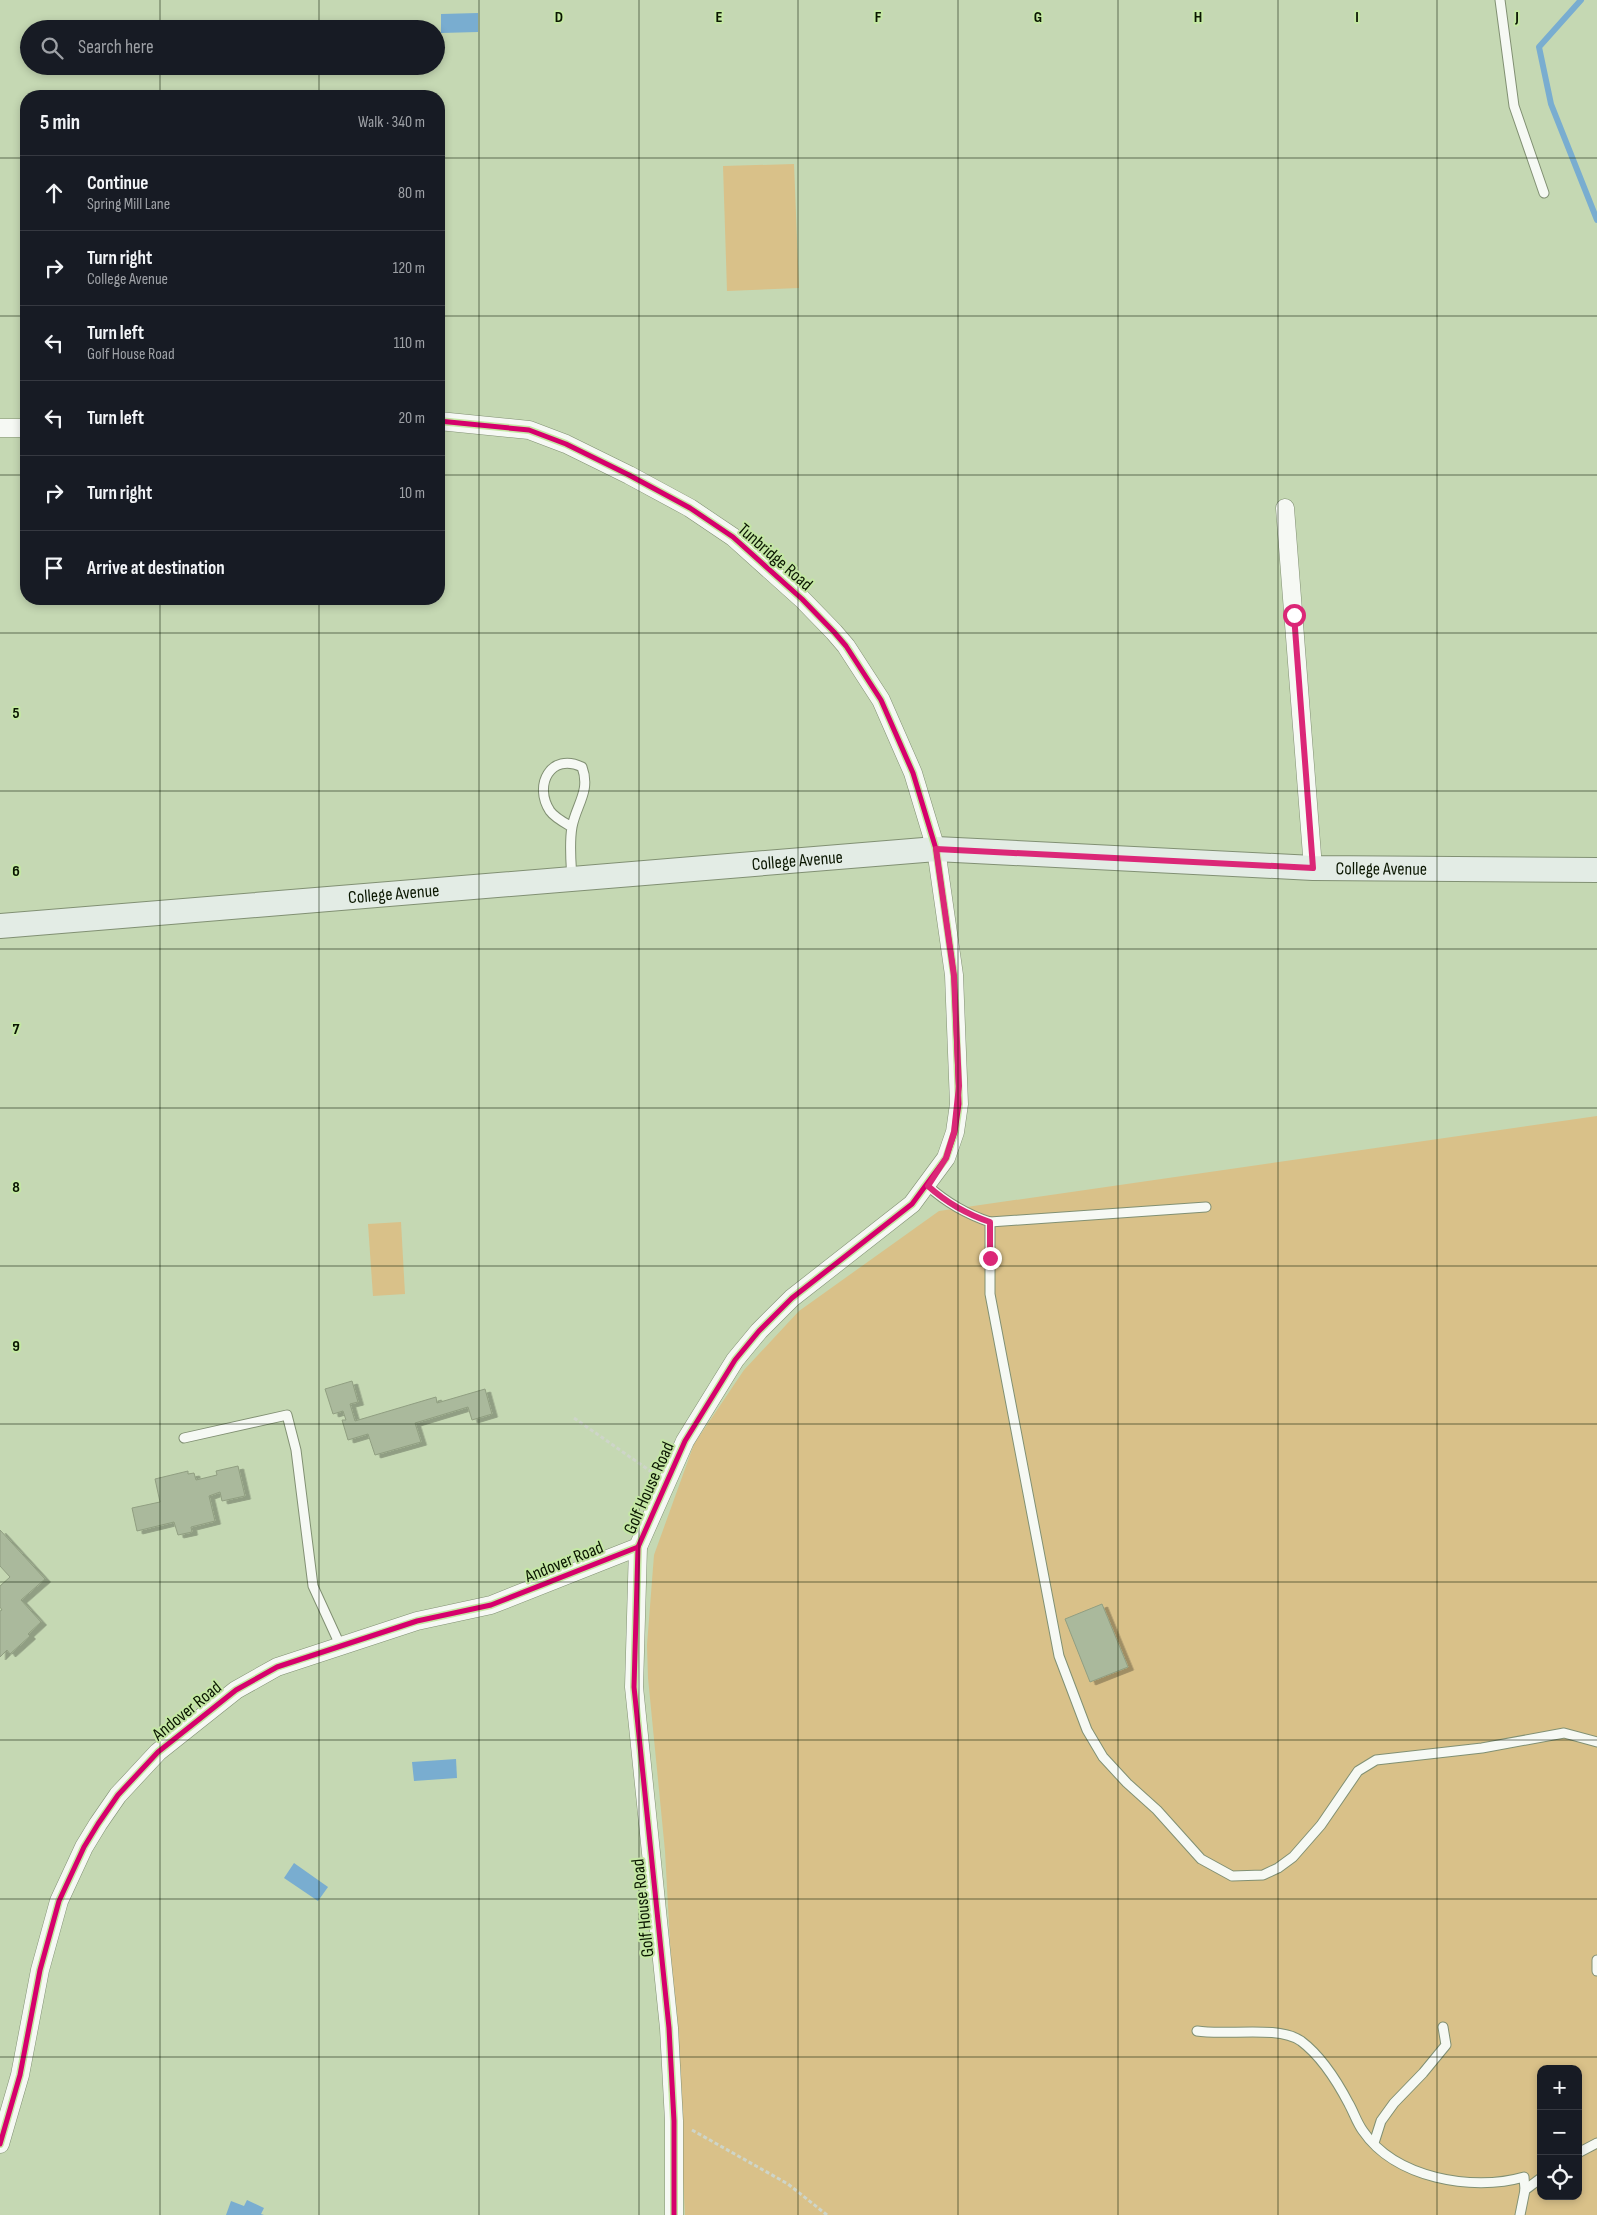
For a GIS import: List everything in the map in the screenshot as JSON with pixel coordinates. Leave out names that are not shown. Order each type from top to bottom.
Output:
[{"type":"main road","name":"College Avenue","points":[[0,926],[936,849],[1313,868],[1597,870]]},
{"type":"street","name":"Tunbridge Road","points":[[445,421],[529,430],[546,436],[636,479],[690,508],[733,537],[802,599],[846,646],[881,700],[913,774],[936,849]]},
{"type":"street","points":[[0,428],[20,428]]},
{"type":"street","points":[[1285,508],[1313,868]]},
{"type":"street","name":"Golf House Road","points":[[674,2215],[674,2127],[669,2028],[634,1687],[638,1547],[685,1442],[735,1360],[759,1331],[792,1298],[912,1204],[928,1186],[946,1158],[954,1132],[959,1086],[954,976],[936,849]]},
{"type":"street","name":"Andover Road","points":[[0,2144],[20,2075],[49,1931],[72,1872],[98,1824],[118,1794],[145,1766],[208,1710],[236,1690],[277,1667],[340,1644],[417,1620],[457,1614],[491,1605],[638,1547]]},
{"type":"lane","points":[[1500,0],[1514,106],[1544,193]]},
{"type":"lane","points":[[572,827],[550,812],[543,795],[544,779],[549,772],[555,765],[571,762],[582,767],[586,779],[583,798],[572,827],[572,879]]},
{"type":"lane","points":[[928,1186],[946,1202],[968,1215],[990,1222],[1206,1207]]},
{"type":"lane","points":[[990,1222],[990,1294],[1059,1656],[1087,1730],[1103,1757],[1127,1783],[1157,1810],[1201,1859],[1232,1876],[1263,1875],[1278,1868],[1293,1857],[1321,1826],[1358,1771],[1376,1760],[1482,1748],[1564,1733],[1597,1742]]},
{"type":"lane","points":[[184,1438],[287,1415],[296,1450],[313,1586],[340,1644]]},
{"type":"lane","points":[[1597,1960],[1597,1972]]},
{"type":"lane","points":[[1374,2143],[1381,2121],[1394,2103],[1423,2073],[1446,2045],[1443,2027]]},
{"type":"lane","points":[[1197,2031],[1213,2034],[1285,2033],[1301,2041],[1322,2062],[1348,2102],[1363,2131],[1387,2157],[1443,2178],[1475,2183],[1509,2182],[1524,2177],[1525,2190],[1520,2215]]},
{"type":"lane","points":[[1582,2151],[1597,2143]]},
{"type":"lane","points":[[1525,2190],[1537,2181]]},
{"type":"path","points":[[574,1418],[666,1482]]},
{"type":"path","points":[[674,2127],[684,2126],[788,2184],[827,2215]]},
{"type":"shaded area","points":[[794,164],[799,288],[727,291],[723,166]]},
{"type":"shaded area","points":[[1597,1116],[1597,2215],[685,2215],[665,1851],[648,1678],[647,1645],[654,1555],[694,1444],[744,1370],[799,1311],[939,1211]]},
{"type":"shaded area","points":[[401,1222],[405,1294],[373,1296],[368,1224]]},
{"type":"water","points":[[478,13],[478,32],[445,33],[445,20],[441,20],[441,14]]},
{"type":"water","points":[[456,1759],[457,1778],[414,1781],[412,1762]]},
{"type":"water","points":[[294,1863],[328,1887],[318,1901],[284,1878]]},
{"type":"water","points":[[247,2200],[264,2208],[261,2214],[264,2215],[226,2215],[231,2201],[244,2206]]},
{"type":"building","points":[[352,1381],[358,1402],[350,1404],[355,1421],[436,1397],[437,1403],[485,1389],[492,1414],[472,1420],[468,1407],[415,1423],[421,1442],[375,1455],[368,1434],[348,1440],[342,1420],[346,1420],[343,1411],[333,1414],[325,1389]]},
{"type":"building","points":[[238,1466],[245,1496],[222,1501],[220,1492],[209,1496],[215,1521],[191,1527],[192,1532],[178,1535],[174,1522],[137,1531],[132,1508],[160,1502],[155,1479],[188,1471],[188,1474],[194,1473],[196,1480],[217,1475],[216,1471]]},
{"type":"building","points":[[0,1530],[45,1579],[21,1600],[41,1622],[28,1634],[30,1636],[10,1654],[7,1650],[0,1657],[0,1611],[2,1610],[0,1607],[0,1586],[10,1577],[0,1566]]},
{"type":"building","points":[[1102,1604],[1128,1667],[1090,1682],[1065,1619]]},
{"type":"waterway","points":[[1581,0],[1539,47],[1551,104],[1597,220]]},
{"type":"cycle path","points":[[445,422],[529,430],[566,444],[629,475],[690,508],[733,537],[802,599],[834,632],[846,646],[881,700],[913,773],[936,849],[954,975],[959,1104],[955,1132],[946,1158],[912,1204],[792,1298],[759,1331],[735,1360],[685,1441],[638,1547],[634,1687],[669,2028],[674,2121],[674,2215]]},
{"type":"cycle path","points":[[0,2144],[20,2075],[40,1970],[59,1901],[84,1847],[98,1824],[118,1795],[158,1752],[236,1690],[277,1667],[417,1621],[491,1605],[638,1547]]},
{"type":"route","points":[[990,1258],[990,1222],[968,1215],[946,1202],[928,1186],[946,1158],[954,1132],[959,1104],[954,976],[936,849],[1313,868],[1294,615]]}]
